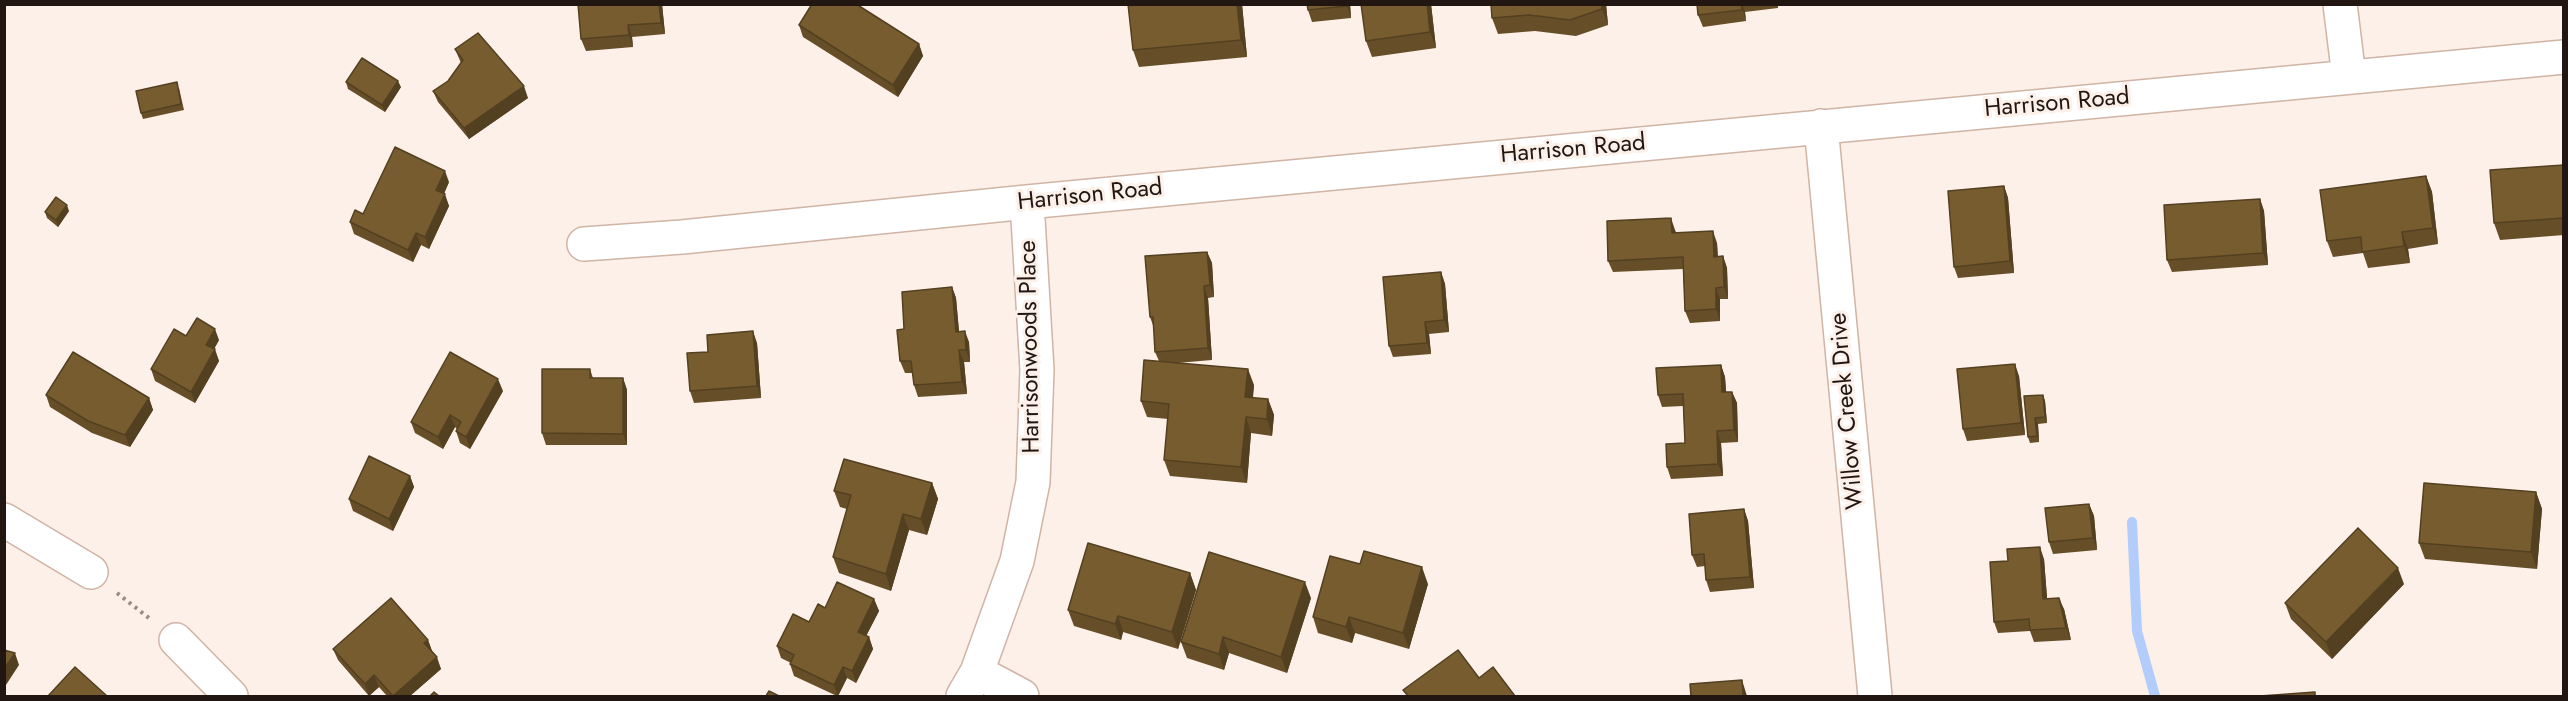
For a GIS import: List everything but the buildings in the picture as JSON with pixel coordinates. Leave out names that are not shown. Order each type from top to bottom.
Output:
[{"type":"street","points":[[2340,4],[2349,77]]},
{"type":"street","name":"Harrison Road","points":[[584,244],[682,237],[1821,126],[2564,57]]},
{"type":"street","name":"Willow Creek Drive","points":[[1821,126],[1875,696]]},
{"type":"street","name":"Harrisonwoods Place","points":[[970,684],[1017,561],[1033,482],[1037,370],[1027,202]]},
{"type":"street","points":[[4,520],[91,572]]},
{"type":"street","points":[[176,640],[231,696]]},
{"type":"street","points":[[970,684],[1022,696]]},
{"type":"path","points":[[91,572],[176,640]]},
{"type":"waterway","points":[[2132,522],[2137,631],[2155,696]]}]
